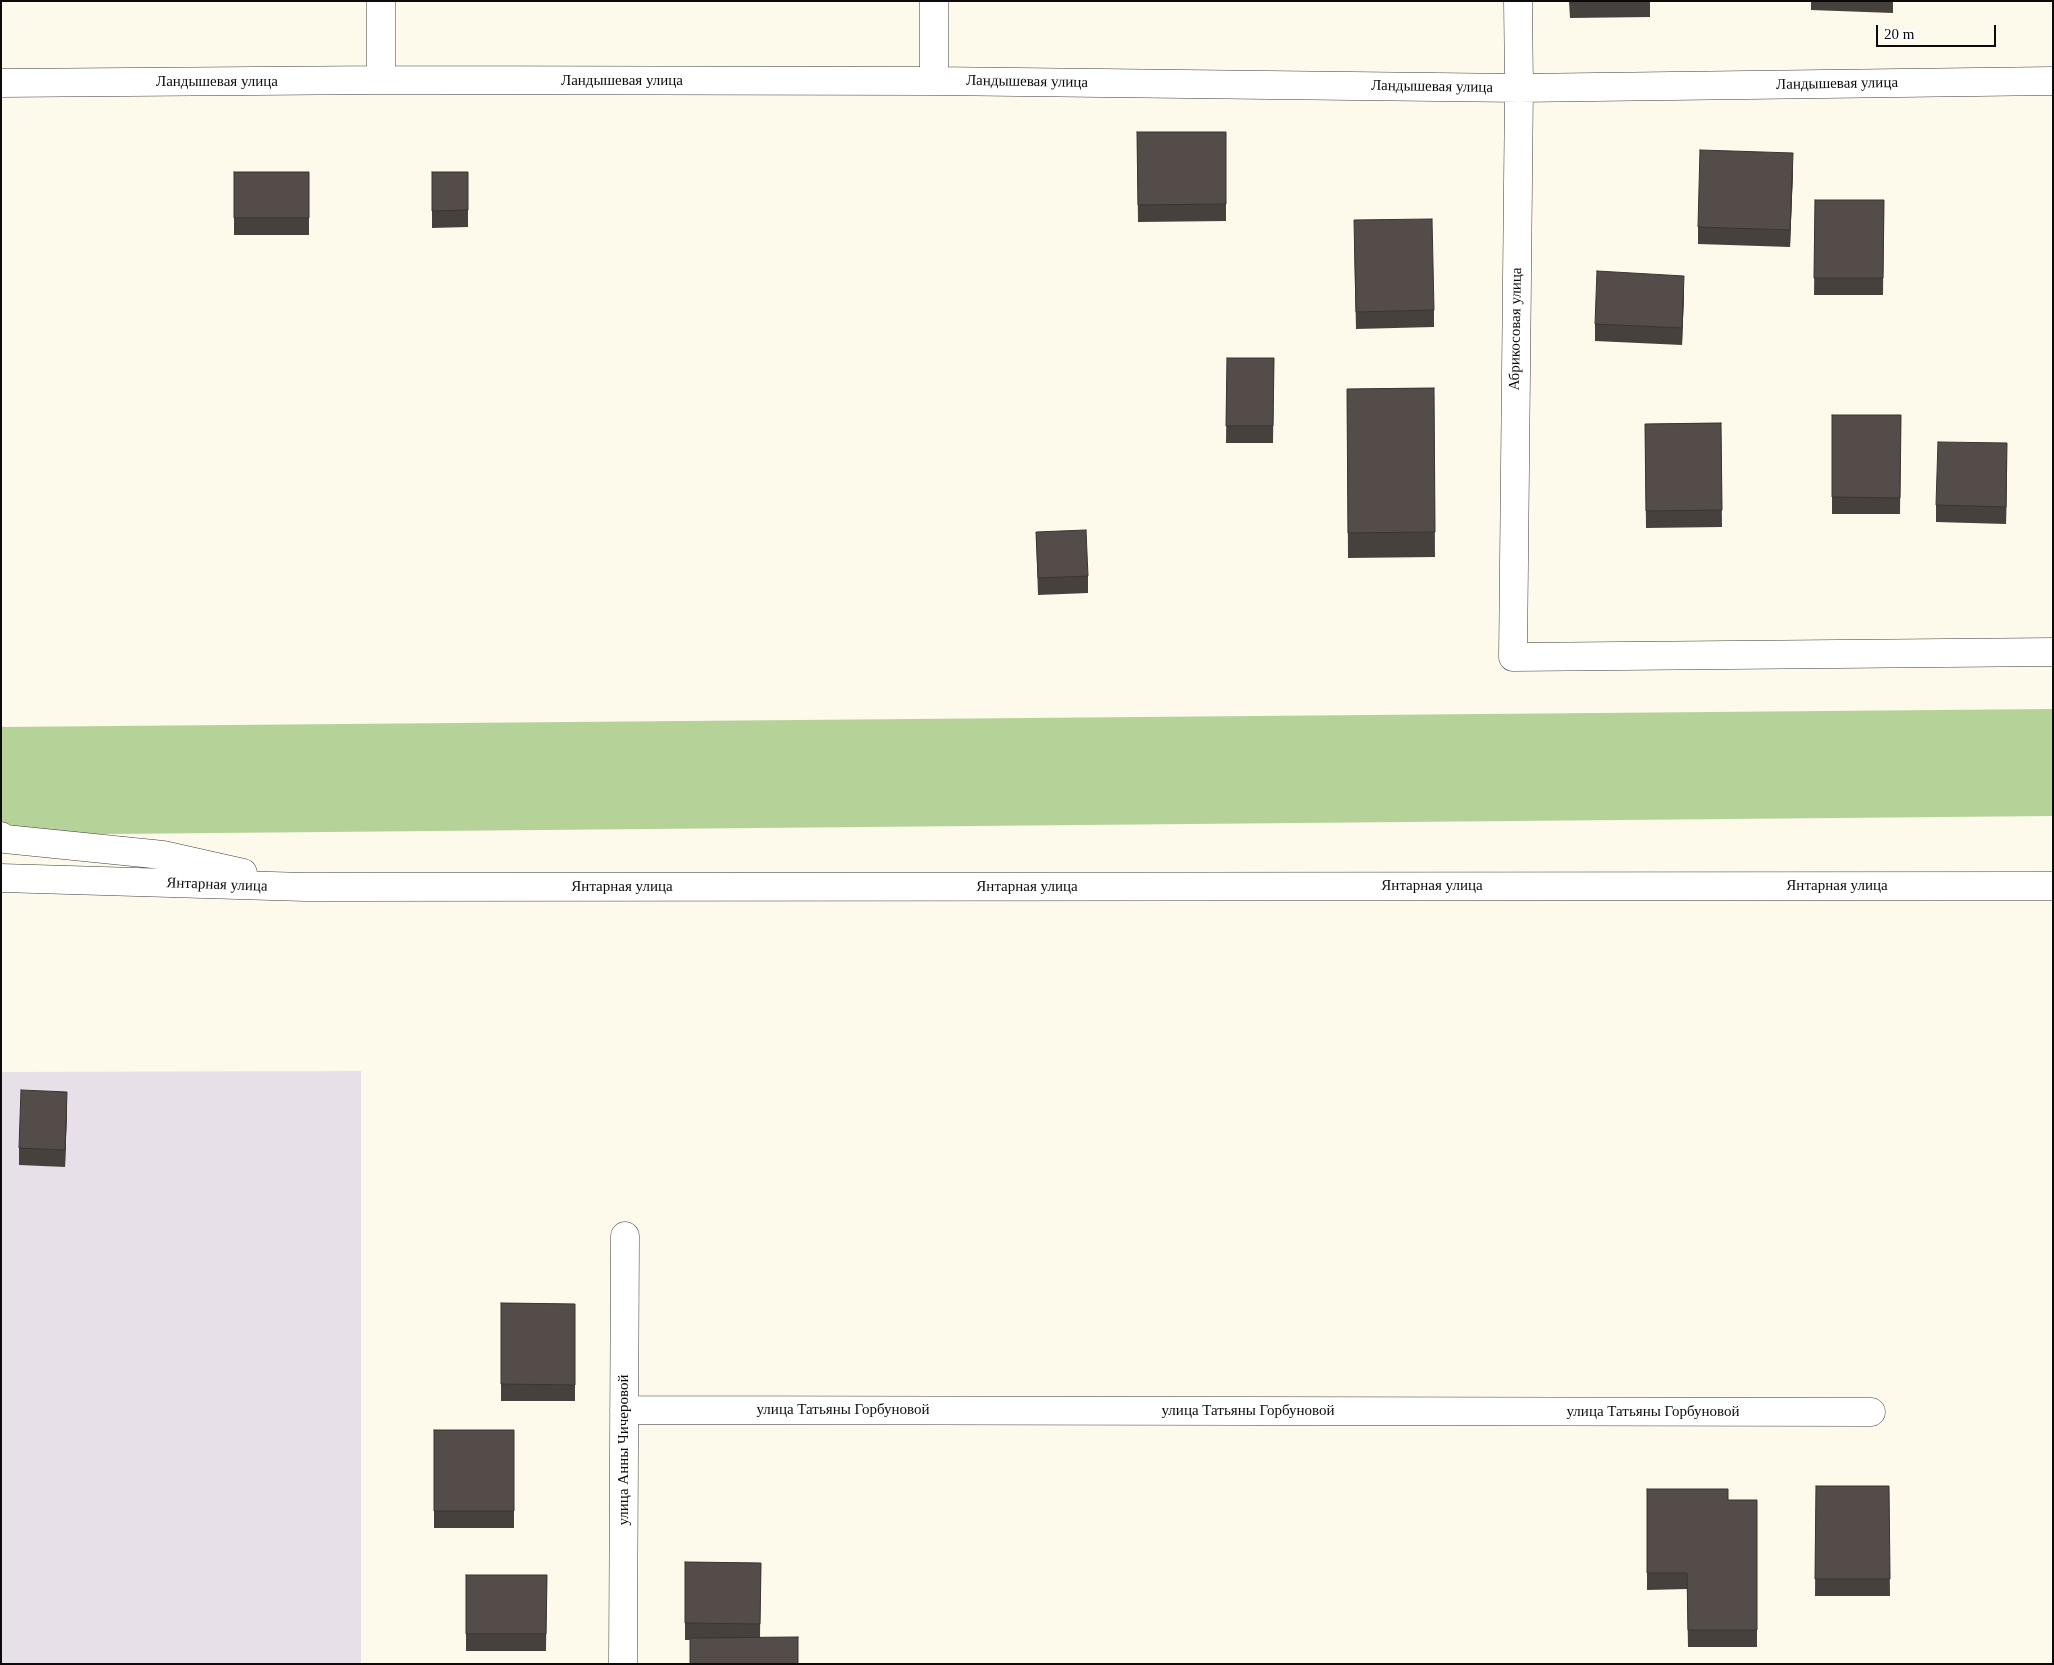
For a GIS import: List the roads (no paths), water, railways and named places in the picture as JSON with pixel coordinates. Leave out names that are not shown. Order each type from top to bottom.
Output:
[{"type":"street","points":[[381,1],[381,80]]},
{"type":"street","points":[[934,1],[934,81]]},
{"type":"street","name":"Абрикосовая улица","points":[[1518,1],[1519,88],[1512,657],[2053,652]]},
{"type":"street","name":"Ландышевая улица","points":[[1,83],[381,80],[934,81],[1519,88],[2053,81]]},
{"type":"street","points":[[1,836],[5,839],[163,855],[305,887]]},
{"type":"street","name":"Янтарная улица","points":[[1,878],[305,887],[2053,886]]},
{"type":"street","name":"улица Анны Чичеровой","points":[[623,1664],[625,1236]]},
{"type":"street","name":"улица Татьяны Горбуновой","points":[[624,1410],[1871,1412]]}]
